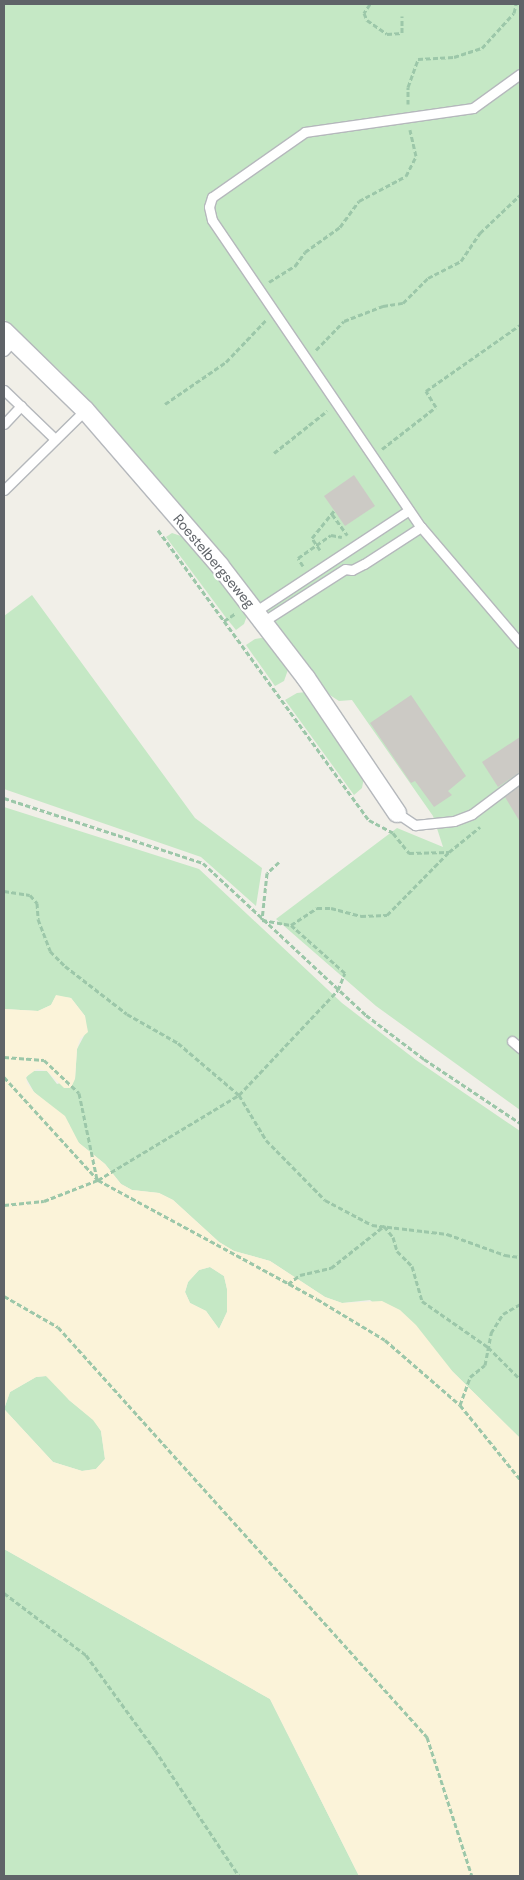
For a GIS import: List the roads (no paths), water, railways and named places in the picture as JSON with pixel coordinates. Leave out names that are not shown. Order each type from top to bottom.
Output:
[{"type":"street","name":"Roestelbergseweg","points":[[7,341],[85,410],[260,616],[397,812]]},
{"type":"lane","points":[[520,74],[473,108],[305,132],[212,197],[209,208],[212,220],[421,527],[520,643]]},
{"type":"lane","points":[[4,390],[55,439]]},
{"type":"lane","points":[[4,424],[21,406]]},
{"type":"lane","points":[[4,490],[85,410]]},
{"type":"lane","points":[[260,616],[409,510]]},
{"type":"lane","points":[[260,616],[345,569],[352,570],[364,564],[421,527]]},
{"type":"lane","points":[[397,812],[415,826],[454,821],[472,814],[520,778]]},
{"type":"lane","points":[[512,1041],[520,1048]]}]
